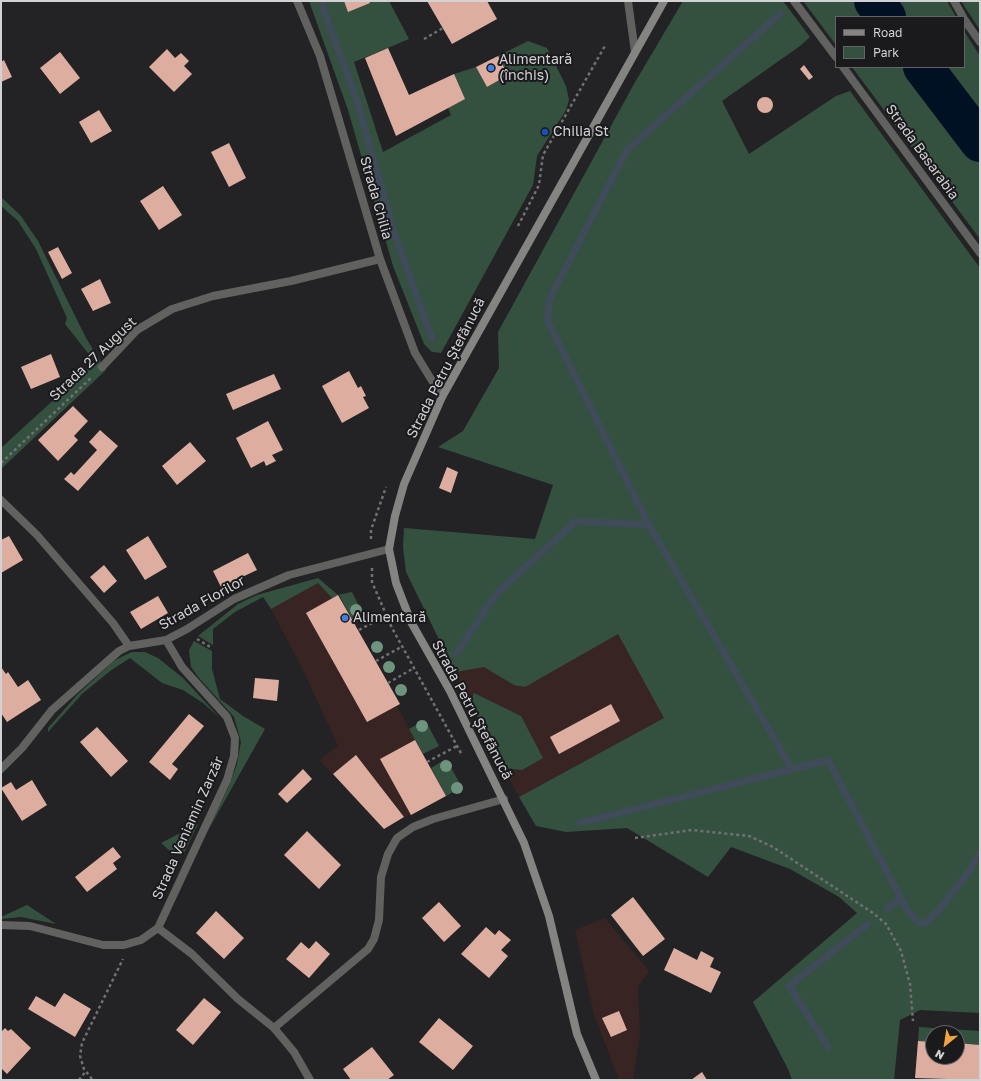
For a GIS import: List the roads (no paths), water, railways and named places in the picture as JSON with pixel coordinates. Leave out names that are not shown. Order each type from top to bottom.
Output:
[{"type":"main road","name":"Strada Petru Ștefănucă","points":[[596,1080],[576,1034],[549,916],[524,843],[504,799],[450,691],[411,622],[396,583],[389,549],[395,516],[404,484],[442,397],[664,1]]},
{"type":"street","name":"Strada Chilia","points":[[297,1],[320,56],[380,259],[415,353],[442,397]]},
{"type":"street","points":[[628,1],[635,52]]},
{"type":"street","points":[[794,1],[835,56]]},
{"type":"street","points":[[954,1],[963,16]]},
{"type":"street","points":[[965,20],[980,42]]},
{"type":"street","name":"Strada Basarabia","points":[[844,68],[980,253]]},
{"type":"street","name":"Strada 27 August","points":[[102,367],[137,330],[172,309],[213,296],[291,281],[380,259]]},
{"type":"street","points":[[1,500],[37,535],[113,622],[129,646]]},
{"type":"street","name":"Strada Florilor","points":[[1,769],[22,748],[52,710],[111,656],[129,646],[166,640],[187,629],[234,599],[288,575],[389,549]]},
{"type":"street","name":"Strada Veniamin Zarzăr","points":[[158,928],[227,780],[234,756],[235,738],[227,717],[182,667],[166,640]]},
{"type":"street","points":[[274,1028],[368,949],[374,939],[379,920],[381,877],[388,854],[397,838],[413,827],[433,819],[504,799]]},
{"type":"street","points":[[1,925],[30,926],[103,945],[124,945],[141,940],[158,928],[192,954],[238,999],[274,1028],[294,1052],[310,1080]]},
{"type":"waterway","points":[[324,1],[323,8],[356,98],[394,232],[432,339]]},
{"type":"waterway","points":[[874,1],[885,16]]},
{"type":"waterway","points":[[649,525],[548,322],[549,300],[627,150],[781,13]]},
{"type":"waterway","points":[[924,68],[980,142]]},
{"type":"waterway","points":[[456,654],[496,594],[576,521],[649,525],[792,769]]},
{"type":"waterway","points":[[580,823],[828,760],[906,908],[918,922],[925,924],[937,912],[968,873],[980,853]]},
{"type":"waterway","points":[[887,909],[901,898]]},
{"type":"waterway","points":[[828,1047],[789,986],[868,924]]},
{"type":"place","name":"Alimentară (închis)","points":[[491,68]]},
{"type":"place","name":"Chilia St","points":[[545,132]]},
{"type":"place","name":"Alimentară","points":[[345,618]]}]
